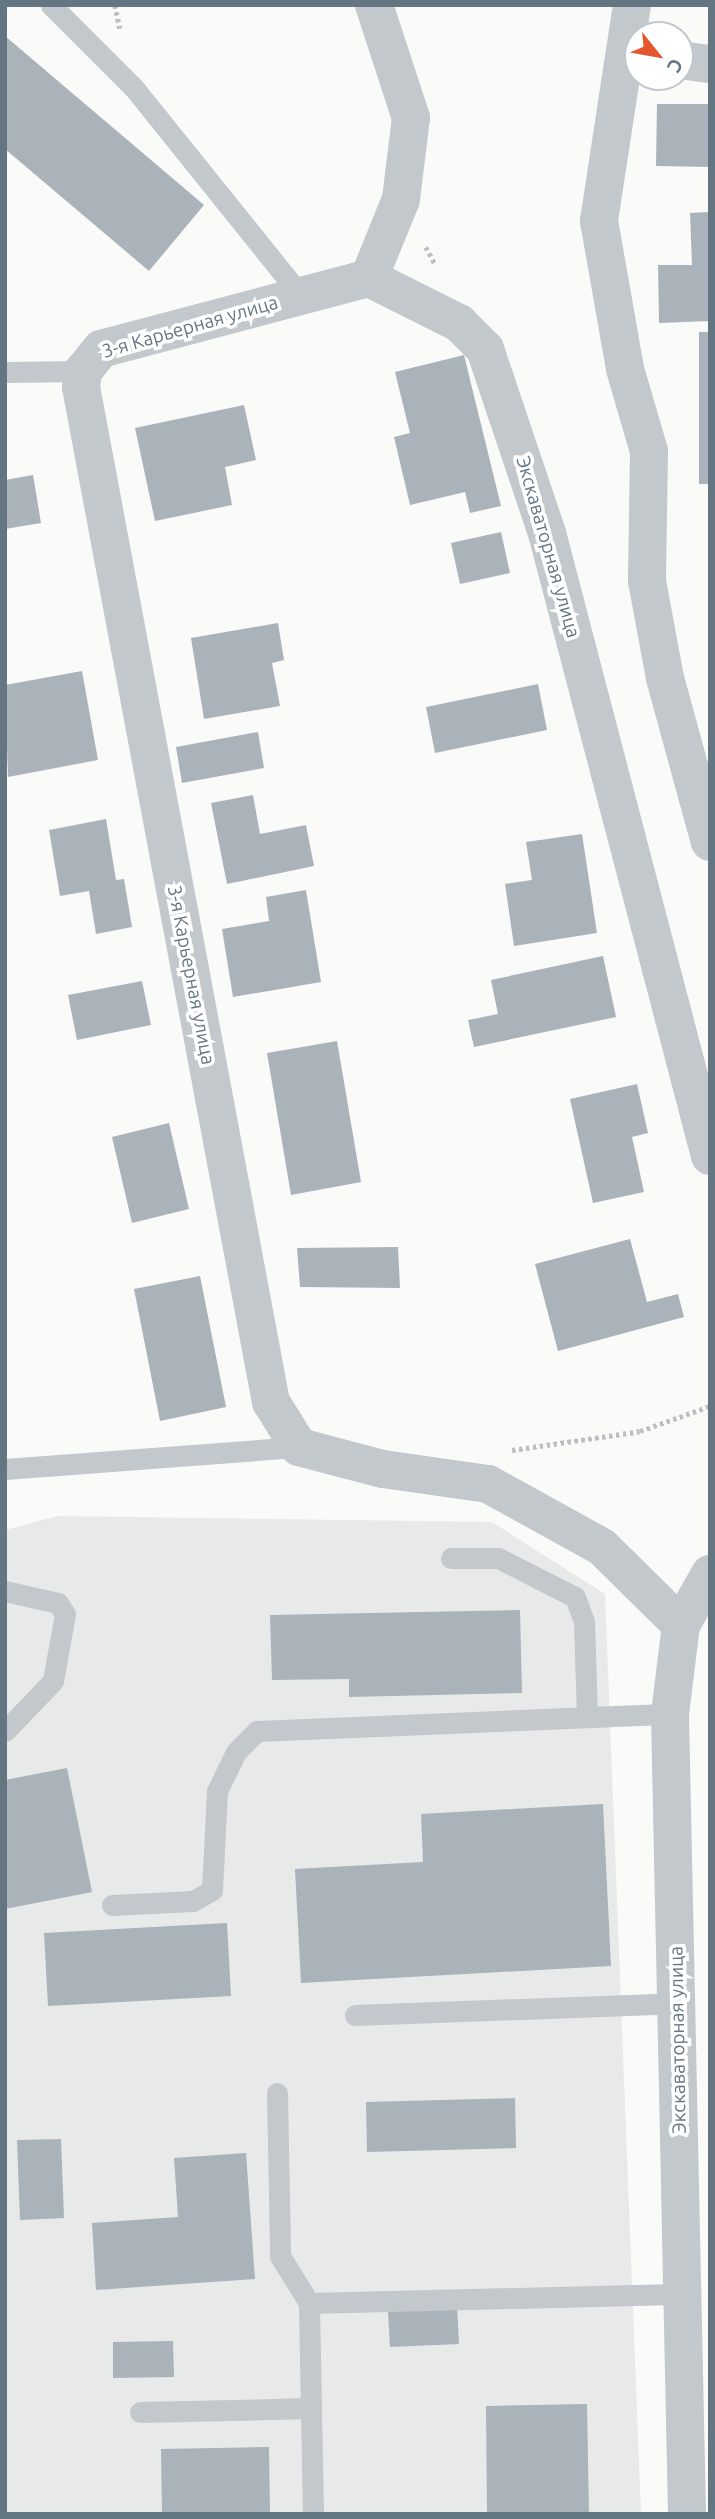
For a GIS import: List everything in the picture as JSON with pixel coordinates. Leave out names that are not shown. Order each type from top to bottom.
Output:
[{"type":"street","points":[[369,278],[401,199],[411,118],[374,5]]},
{"type":"street","points":[[624,91],[599,221],[625,369],[649,451],[647,581],[665,678],[710,842]]},
{"type":"street","name":"3-я Карьерная улица","points":[[299,1447],[271,1402],[81,387],[83,370],[100,349],[369,278]]},
{"type":"street","name":"Экскаваторная улица","points":[[369,278],[459,323],[485,349],[547,533],[710,1156]]},
{"type":"street","points":[[299,1447],[383,1469],[488,1484],[602,1547],[681,1625]]},
{"type":"street","name":"Экскаваторная улица","points":[[687,2514],[685,2294],[670,1714],[681,1625],[710,1574]]},
{"type":"lane","points":[[51,5],[134,88],[301,296]]},
{"type":"lane","points":[[5,372],[83,370]]},
{"type":"lane","points":[[5,1469],[299,1447]]},
{"type":"lane","points":[[451,1558],[498,1558],[575,1597],[584,1622],[587,1717]]},
{"type":"lane","points":[[5,1591],[58,1603],[65,1614],[53,1681],[5,1731]]},
{"type":"lane","points":[[112,1905],[193,1901],[212,1890],[217,1791],[236,1752],[257,1731],[670,1714]]},
{"type":"lane","points":[[355,2015],[677,2003]]},
{"type":"lane","points":[[277,2093],[280,2256],[309,2303],[313,2514]]},
{"type":"lane","points":[[309,2303],[685,2294]]},
{"type":"lane","points":[[139,2412],[311,2408]]},
{"type":"path","points":[[504,1451],[639,1431],[710,1406]]},
{"type":"shaded area","points":[[58,1516],[492,1522],[605,1594],[641,2514],[5,2514],[5,1530]]},
{"type":"building","points":[[5,36],[204,205],[149,271],[5,149]]},
{"type":"building","points":[[657,104],[710,104],[710,167],[656,166]]},
{"type":"building","points":[[710,212],[710,321],[659,323],[658,265],[692,265],[690,213]]},
{"type":"building","points":[[699,332],[710,332],[710,484],[699,484]]},
{"type":"building","points":[[464,355],[501,506],[470,513],[465,492],[410,505],[394,437],[410,433],[395,372]]},
{"type":"building","points":[[244,405],[256,460],[225,467],[232,505],[155,521],[135,428]]},
{"type":"building","points":[[33,475],[41,523],[5,529],[5,480]]},
{"type":"building","points":[[501,532],[510,573],[460,584],[451,543]]},
{"type":"building","points":[[278,623],[284,660],[272,663],[280,706],[204,719],[191,638]]},
{"type":"building","points":[[82,671],[98,760],[8,777],[5,685]]},
{"type":"building","points":[[538,684],[547,730],[435,753],[426,707]]},
{"type":"building","points":[[258,732],[264,768],[182,783],[176,747]]},
{"type":"building","points":[[253,795],[260,834],[306,825],[314,866],[227,884],[211,803]]},
{"type":"building","points":[[106,819],[116,880],[124,879],[132,927],[96,934],[89,891],[60,896],[49,830]]},
{"type":"building","points":[[582,834],[597,933],[514,946],[505,884],[532,880],[526,842]]},
{"type":"building","points":[[306,890],[321,982],[233,997],[222,929],[269,921],[266,897]]},
{"type":"building","points":[[603,956],[616,1017],[474,1047],[468,1020],[498,1014],[491,980]]},
{"type":"building","points":[[142,981],[151,1025],[77,1040],[68,995]]},
{"type":"building","points":[[337,1041],[361,1182],[291,1195],[267,1053]]},
{"type":"building","points":[[637,1084],[648,1133],[632,1137],[644,1192],[593,1203],[570,1099]]},
{"type":"building","points":[[169,1123],[189,1209],[132,1223],[112,1137]]},
{"type":"building","points":[[630,1239],[647,1302],[678,1294],[684,1317],[558,1351],[535,1264]]},
{"type":"building","points":[[398,1247],[400,1288],[300,1287],[297,1248]]},
{"type":"building","points":[[200,1276],[226,1407],[160,1421],[134,1289]]},
{"type":"building","points":[[520,1610],[522,1693],[349,1697],[349,1679],[272,1680],[270,1615]]},
{"type":"building","points":[[67,1768],[92,1892],[5,1909],[5,1780]]},
{"type":"building","points":[[603,1804],[611,1966],[301,1983],[295,1869],[423,1862],[421,1814]]},
{"type":"building","points":[[227,1923],[231,1996],[48,2006],[44,1933]]},
{"type":"building","points":[[515,2098],[516,2148],[367,2152],[366,2102]]},
{"type":"building","points":[[61,2139],[64,2218],[20,2220],[17,2140]]},
{"type":"building","points":[[246,2153],[255,2279],[96,2290],[92,2223],[178,2217],[174,2158]]},
{"type":"building","points":[[457,2307],[459,2344],[390,2347],[388,2311]]},
{"type":"building","points":[[173,2341],[174,2377],[113,2378],[113,2342]]},
{"type":"building","points":[[587,2404],[589,2514],[487,2514],[486,2406]]},
{"type":"building","points":[[269,2447],[270,2514],[162,2514],[161,2449]]}]
